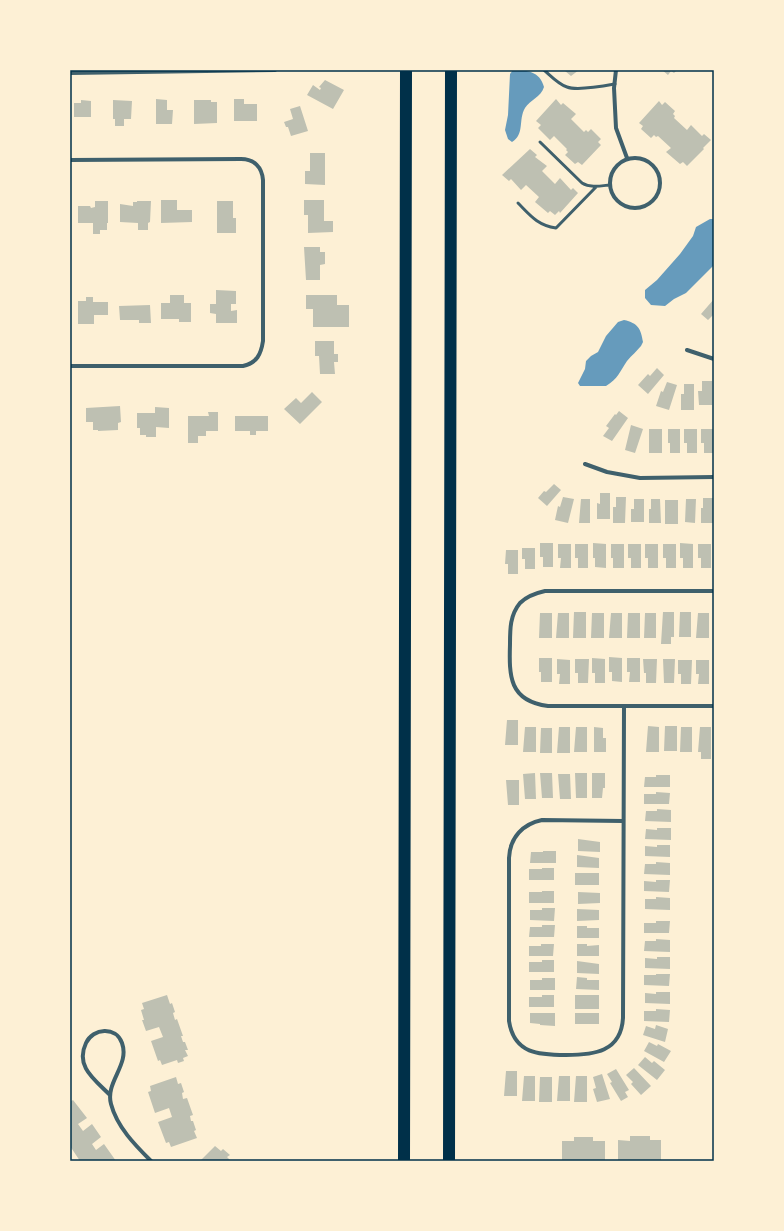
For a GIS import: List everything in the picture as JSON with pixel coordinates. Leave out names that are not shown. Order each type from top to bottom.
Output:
[{"type":"highway","points":[[404,1161],[406,70]]},
{"type":"highway","points":[[450,1161],[452,70]]},
{"type":"street","points":[[70,73],[275,70]]},
{"type":"street","points":[[616,70],[614,84],[616,128],[627,158]]},
{"type":"street","points":[[635,157],[644,159],[651,163],[660,177],[658,193],[654,200],[639,208],[631,208],[616,200],[609,186],[613,169],[619,162],[627,158],[635,157]]},
{"type":"street","points":[[70,160],[248,159],[256,164],[261,172],[263,180],[263,341],[259,355],[254,361],[243,366],[70,366]]},
{"type":"street","points":[[687,350],[714,359]]},
{"type":"street","points":[[584,464],[608,472],[640,478],[714,477]]},
{"type":"street","points":[[714,591],[540,592],[522,601],[516,609],[510,624],[510,671],[512,681],[519,692],[527,700],[548,706],[714,706]]},
{"type":"street","points":[[623,821],[542,820],[535,822],[520,831],[513,840],[510,850],[510,1029],[515,1039],[525,1049],[532,1052],[542,1055],[586,1055],[600,1052],[610,1046],[619,1035],[623,1021],[624,706]]},
{"type":"street","points":[[109,1094],[122,1062],[124,1051],[118,1036],[112,1032],[103,1031],[95,1033],[89,1038],[85,1045],[84,1063],[87,1072],[109,1094],[118,1122],[136,1146],[151,1161]]},
{"type":"lane","points":[[544,70],[555,80],[568,88],[601,87],[614,84]]},
{"type":"lane","points":[[540,142],[582,183],[587,186],[609,186]]},
{"type":"lane","points":[[518,203],[536,221],[544,226],[556,228],[596,187]]},
{"type":"water","points":[[513,70],[532,72],[539,78],[544,87],[538,96],[525,108],[519,135],[512,142],[508,139],[505,130],[508,115],[510,74]]},
{"type":"water","points":[[710,219],[714,219],[714,265],[686,293],[674,299],[665,306],[651,305],[645,298],[645,290],[657,280],[680,254],[693,236],[696,227]]},
{"type":"water","points":[[624,320],[633,323],[640,330],[643,342],[641,346],[627,361],[616,378],[606,386],[580,386],[578,383],[585,369],[586,361],[598,352],[606,336],[618,322]]},
{"type":"building","points":[[579,70],[571,76],[565,71]]},
{"type":"building","points":[[662,70],[677,70],[674,73],[671,71],[668,75]]},
{"type":"building","points":[[325,80],[344,90],[333,109],[307,95],[313,85],[320,90],[321,88],[319,87]]},
{"type":"building","points":[[156,99],[167,100],[167,110],[173,110],[172,124],[156,124]]},
{"type":"building","points":[[234,99],[244,99],[244,104],[257,104],[257,121],[234,121]]},
{"type":"building","points":[[556,99],[561,105],[563,103],[576,114],[571,119],[584,132],[586,130],[588,132],[591,129],[601,139],[598,142],[601,145],[582,165],[578,162],[575,164],[565,155],[568,152],[566,150],[567,149],[554,136],[550,140],[538,128],[541,125],[536,121]]},
{"type":"building","points":[[81,100],[91,101],[91,117],[74,117],[74,103],[81,103]]},
{"type":"building","points":[[113,100],[132,101],[131,119],[124,119],[124,126],[115,126],[115,119],[113,119]]},
{"type":"building","points":[[194,100],[211,100],[211,102],[217,102],[217,123],[194,124]]},
{"type":"building","points":[[659,101],[662,105],[665,102],[675,111],[673,114],[675,116],[674,118],[687,130],[691,125],[702,136],[704,134],[711,140],[687,166],[683,162],[680,164],[666,152],[671,148],[658,136],[656,137],[654,135],[651,138],[641,129],[643,126],[639,123]]},
{"type":"building","points":[[300,106],[308,131],[291,136],[288,127],[286,127],[284,122],[293,119],[290,109]]},
{"type":"building","points":[[530,149],[537,155],[535,157],[547,166],[542,171],[555,184],[560,178],[571,190],[573,188],[578,193],[560,213],[559,211],[555,215],[550,211],[548,213],[535,202],[539,197],[526,185],[521,190],[511,179],[509,181],[502,175]]},
{"type":"building","points":[[310,153],[325,153],[325,185],[305,184],[305,171],[310,171]]},
{"type":"building","points":[[161,200],[177,200],[177,210],[192,210],[192,222],[161,223]]},
{"type":"building","points":[[304,200],[324,200],[324,221],[333,221],[333,232],[308,233],[308,215],[304,215]]},
{"type":"building","points":[[95,201],[108,201],[107,230],[100,230],[100,234],[93,234],[93,223],[78,223],[78,206],[90,206],[91,208],[95,207]]},
{"type":"building","points":[[151,201],[148,230],[138,230],[138,223],[120,222],[120,204],[133,206],[133,202]]},
{"type":"building","points":[[217,201],[233,201],[233,218],[236,218],[236,233],[217,233]]},
{"type":"building","points":[[304,247],[320,247],[320,252],[325,252],[325,264],[320,265],[320,280],[306,280]]},
{"type":"building","points":[[216,290],[236,291],[236,304],[231,304],[231,311],[237,310],[237,323],[216,323],[216,314],[210,313],[210,304],[216,304]]},
{"type":"building","points":[[170,295],[184,295],[184,303],[191,303],[191,322],[179,322],[179,319],[161,319],[161,303],[170,303]]},
{"type":"building","points":[[306,295],[337,295],[337,305],[349,305],[349,327],[313,327],[313,309],[306,309]]},
{"type":"building","points":[[86,297],[93,297],[93,302],[108,302],[108,315],[94,315],[94,324],[78,324],[78,301],[86,301]]},
{"type":"building","points":[[714,299],[714,314],[708,320],[701,314]]},
{"type":"building","points":[[150,305],[151,323],[139,323],[139,320],[120,320],[119,306]]},
{"type":"building","points":[[315,341],[334,341],[334,354],[338,354],[338,362],[334,362],[335,374],[320,374],[319,356],[315,356]]},
{"type":"building","points":[[657,368],[664,375],[648,394],[638,385],[648,374],[650,376]]},
{"type":"building","points":[[702,381],[712,381],[712,405],[699,405],[698,391],[702,391]]},
{"type":"building","points":[[667,382],[677,385],[669,410],[656,406],[661,391],[663,392]]},
{"type":"building","points":[[684,384],[694,384],[694,410],[681,410],[681,394],[684,394]]},
{"type":"building","points":[[312,392],[322,402],[300,424],[284,409],[296,398],[301,403]]},
{"type":"building","points":[[120,406],[121,422],[118,423],[118,430],[93,430],[93,422],[86,422],[86,408]]},
{"type":"building","points":[[155,407],[169,408],[169,428],[156,427],[156,437],[146,437],[146,435],[140,435],[140,428],[137,428],[137,413],[155,413]]},
{"type":"building","points":[[619,411],[628,418],[612,441],[603,436],[609,428],[606,426]]},
{"type":"building","points":[[208,412],[218,412],[218,431],[206,431],[206,436],[198,436],[198,443],[188,443],[188,416],[209,416]]},
{"type":"building","points":[[235,416],[268,416],[268,431],[256,431],[256,435],[250,435],[250,431],[235,431]]},
{"type":"building","points":[[631,425],[643,429],[635,453],[625,450]]},
{"type":"building","points":[[649,429],[662,429],[662,453],[649,453]]},
{"type":"building","points":[[668,429],[680,429],[680,453],[670,453]]},
{"type":"building","points":[[684,429],[697,429],[697,453],[687,453],[687,443],[684,443]]},
{"type":"building","points":[[701,429],[714,429],[714,453],[704,453],[704,443],[701,443]]},
{"type":"building","points":[[554,484],[561,490],[547,506],[538,498],[544,491],[546,492]]},
{"type":"building","points":[[600,493],[610,493],[610,519],[597,519],[597,503],[600,504]]},
{"type":"building","points":[[563,497],[574,499],[568,523],[555,520],[558,506],[560,507]]},
{"type":"building","points":[[616,497],[626,497],[625,523],[613,523],[613,507],[616,507]]},
{"type":"building","points":[[703,498],[713,498],[713,523],[701,523]]},
{"type":"building","points":[[581,499],[590,499],[590,523],[579,523]]},
{"type":"building","points":[[634,499],[644,499],[644,522],[631,522],[631,509],[634,509]]},
{"type":"building","points":[[651,499],[660,499],[661,523],[649,523]]},
{"type":"building","points":[[686,499],[696,499],[695,523],[685,522]]},
{"type":"building","points":[[665,500],[678,500],[678,524],[665,524]]},
{"type":"building","points":[[540,543],[553,543],[553,567],[543,567],[543,557],[540,557]]},
{"type":"building","points":[[593,543],[606,544],[606,568],[595,567],[595,558],[593,558]]},
{"type":"building","points":[[680,543],[693,544],[693,568],[683,568],[683,558],[680,558]]},
{"type":"building","points":[[558,544],[571,544],[571,568],[560,568],[561,558],[558,558]]},
{"type":"building","points":[[575,544],[588,544],[588,568],[578,568],[578,558],[575,558]]},
{"type":"building","points":[[611,544],[624,544],[624,568],[613,568]]},
{"type":"building","points":[[628,544],[641,544],[641,568],[631,568],[631,558],[628,558]]},
{"type":"building","points":[[645,544],[658,544],[658,568],[648,568],[648,558],[645,558]]},
{"type":"building","points":[[663,544],[676,544],[676,568],[666,568],[666,558],[663,558]]},
{"type":"building","points":[[698,544],[711,544],[711,568],[701,568],[701,558],[698,558]]},
{"type":"building","points":[[522,548],[535,548],[535,569],[525,569],[525,559],[522,559]]},
{"type":"building","points":[[506,550],[518,550],[518,574],[508,574],[508,564],[505,564]]},
{"type":"building","points":[[574,612],[586,612],[586,638],[573,638]]},
{"type":"building","points":[[663,612],[674,612],[674,637],[671,637],[671,644],[661,644]]},
{"type":"building","points":[[680,612],[691,612],[691,637],[679,637]]},
{"type":"building","points":[[540,613],[552,613],[552,638],[539,638]]},
{"type":"building","points":[[558,613],[569,613],[569,638],[556,638]]},
{"type":"building","points":[[592,613],[604,613],[604,638],[591,638]]},
{"type":"building","points":[[611,613],[622,613],[622,638],[609,638]]},
{"type":"building","points":[[628,613],[640,613],[640,638],[627,638]]},
{"type":"building","points":[[645,613],[656,613],[656,638],[644,638]]},
{"type":"building","points":[[698,613],[709,613],[709,638],[696,638]]},
{"type":"building","points":[[609,657],[622,658],[622,682],[612,681],[612,672],[609,672]]},
{"type":"building","points":[[539,658],[552,658],[552,682],[541,682]]},
{"type":"building","points":[[592,658],[605,659],[605,683],[595,683],[595,673],[592,673]]},
{"type":"building","points":[[627,658],[640,658],[640,682],[629,682],[630,672],[627,672]]},
{"type":"building","points":[[557,659],[570,660],[570,684],[559,684],[560,674],[557,674]]},
{"type":"building","points":[[575,659],[589,659],[588,683],[578,683],[578,673],[575,673]]},
{"type":"building","points":[[643,659],[657,659],[656,683],[646,683],[646,673],[644,673]]},
{"type":"building","points":[[663,659],[675,659],[674,683],[664,683]]},
{"type":"building","points":[[678,660],[692,660],[691,684],[681,684],[681,674],[678,674]]},
{"type":"building","points":[[696,660],[709,660],[709,684],[698,684],[699,674],[696,674]]},
{"type":"building","points":[[507,720],[518,720],[518,745],[505,745]]},
{"type":"building","points":[[648,726],[659,727],[659,752],[646,752]]},
{"type":"building","points":[[665,726],[677,726],[677,751],[664,751]]},
{"type":"building","points":[[525,727],[536,727],[536,752],[523,752]]},
{"type":"building","points":[[559,727],[570,727],[570,753],[557,753]]},
{"type":"building","points":[[576,727],[587,727],[587,752],[574,752]]},
{"type":"building","points":[[594,727],[603,728],[603,738],[606,738],[606,752],[594,752]]},
{"type":"building","points":[[681,727],[692,727],[692,752],[680,752]]},
{"type":"building","points":[[700,727],[711,727],[711,759],[701,759],[701,752],[698,752]]},
{"type":"building","points":[[541,728],[552,728],[552,753],[540,753]]},
{"type":"building","points":[[535,773],[536,799],[525,799],[523,774]]},
{"type":"building","points":[[540,773],[552,773],[553,798],[542,798]]},
{"type":"building","points":[[575,773],[587,773],[587,798],[576,798]]},
{"type":"building","points":[[592,773],[605,773],[605,788],[603,788],[602,798],[592,798]]},
{"type":"building","points":[[558,774],[570,774],[571,799],[560,799]]},
{"type":"building","points":[[656,775],[670,775],[670,787],[644,787],[645,777],[656,777]]},
{"type":"building","points":[[506,780],[519,780],[519,805],[508,805]]},
{"type":"building","points":[[656,792],[670,793],[669,804],[644,804],[644,794],[656,794]]},
{"type":"building","points":[[657,809],[671,810],[671,822],[645,821],[646,811],[657,811]]},
{"type":"building","points":[[657,828],[671,828],[671,840],[645,839],[646,829],[657,830]]},
{"type":"building","points":[[578,839],[600,842],[600,852],[578,851]]},
{"type":"building","points":[[657,845],[670,845],[670,857],[645,856],[645,846],[657,847]]},
{"type":"building","points":[[556,851],[556,863],[530,863],[531,852]]},
{"type":"building","points":[[577,855],[599,858],[599,868],[577,867]]},
{"type":"building","points":[[656,862],[670,863],[670,875],[644,874],[645,864],[656,864]]},
{"type":"building","points":[[554,868],[554,880],[529,880],[529,869]]},
{"type":"building","points":[[575,873],[599,873],[599,885],[575,885]]},
{"type":"building","points":[[656,880],[670,880],[669,892],[644,891],[644,881],[656,882]]},
{"type":"building","points":[[554,891],[554,903],[529,903],[529,892]]},
{"type":"building","points":[[578,892],[600,893],[600,903],[578,904]]},
{"type":"building","points":[[656,897],[670,898],[670,910],[645,909],[645,899],[656,899]]},
{"type":"building","points":[[542,908],[555,908],[554,921],[530,920],[530,910],[542,910]]},
{"type":"building","points":[[577,909],[599,910],[599,920],[577,921]]},
{"type":"building","points":[[656,921],[670,921],[669,933],[644,933],[644,923],[656,923]]},
{"type":"building","points":[[542,925],[555,925],[554,937],[529,937],[530,927],[542,927]]},
{"type":"building","points":[[577,926],[599,928],[599,938],[577,938]]},
{"type":"building","points":[[656,939],[670,940],[670,952],[644,951],[645,941],[656,941]]},
{"type":"building","points":[[541,944],[554,944],[553,956],[529,956],[529,946],[541,946]]},
{"type":"building","points":[[577,944],[587,944],[587,946],[599,945],[599,956],[577,956]]},
{"type":"building","points":[[657,957],[670,957],[670,969],[645,968],[645,958],[657,959]]},
{"type":"building","points":[[542,960],[554,960],[554,972],[529,972],[529,962],[542,962]]},
{"type":"building","points":[[577,961],[599,964],[599,974],[577,973]]},
{"type":"building","points":[[670,974],[669,986],[644,985],[644,975]]},
{"type":"building","points":[[577,977],[587,978],[587,980],[599,980],[599,990],[576,989]]},
{"type":"building","points":[[542,978],[555,978],[555,990],[530,990],[530,980],[542,980]]},
{"type":"building","points":[[656,992],[670,992],[670,1004],[645,1003],[645,993],[656,994]]},
{"type":"building","points":[[167,995],[170,1004],[172,1003],[175,1012],[173,1013],[175,1020],[177,1019],[183,1036],[181,1036],[183,1042],[185,1042],[188,1050],[185,1050],[188,1056],[183,1058],[184,1061],[178,1063],[177,1060],[162,1065],[160,1060],[158,1061],[151,1041],[163,1037],[159,1027],[146,1031],[142,1020],[144,1020],[141,1010],[144,1009],[142,1003]]},
{"type":"building","points":[[542,995],[554,995],[554,1007],[529,1007],[529,997],[542,997]]},
{"type":"building","points":[[575,995],[599,995],[599,1009],[575,1009]]},
{"type":"building","points":[[656,1009],[670,1010],[669,1022],[644,1021],[644,1011],[656,1011]]},
{"type":"building","points":[[530,1013],[555,1013],[555,1026],[530,1023]]},
{"type":"building","points":[[575,1013],[599,1013],[599,1024],[575,1024]]},
{"type":"building","points":[[656,1025],[668,1029],[665,1042],[643,1035],[646,1026],[655,1029]]},
{"type":"building","points":[[649,1042],[657,1046],[658,1044],[671,1051],[664,1062],[644,1051]]},
{"type":"building","points":[[645,1057],[652,1063],[654,1061],[665,1070],[657,1080],[638,1065]]},
{"type":"building","points":[[634,1068],[651,1086],[641,1095],[631,1084],[633,1082],[626,1075]]},
{"type":"building","points":[[616,1069],[629,1090],[625,1092],[628,1097],[621,1101],[610,1083],[612,1082],[607,1074]]},
{"type":"building","points":[[506,1071],[517,1071],[517,1096],[504,1096]]},
{"type":"building","points":[[602,1074],[610,1099],[597,1102],[593,1089],[596,1088],[593,1077]]},
{"type":"building","points":[[524,1076],[535,1076],[535,1101],[522,1101]]},
{"type":"building","points":[[559,1076],[570,1076],[570,1101],[557,1101]]},
{"type":"building","points":[[576,1076],[587,1076],[587,1102],[574,1102]]},
{"type":"building","points":[[176,1077],[178,1084],[181,1083],[184,1092],[182,1093],[183,1099],[187,1098],[193,1115],[190,1116],[196,1130],[194,1131],[197,1138],[171,1147],[169,1142],[166,1143],[158,1122],[172,1117],[169,1108],[155,1113],[148,1092],[151,1091],[150,1086]]},
{"type":"building","points":[[540,1077],[552,1077],[552,1102],[539,1102]]},
{"type":"building","points":[[73,1100],[87,1118],[78,1124],[83,1131],[92,1124],[101,1137],[92,1144],[96,1150],[104,1144],[116,1161],[80,1161],[70,1146],[70,1102]]},
{"type":"building","points":[[630,1136],[650,1136],[650,1140],[661,1140],[661,1161],[618,1161],[618,1140],[630,1141]]},
{"type":"building","points":[[574,1137],[593,1137],[593,1141],[605,1141],[605,1161],[562,1161],[562,1141],[574,1141]]},
{"type":"building","points":[[215,1146],[221,1151],[223,1149],[230,1155],[227,1157],[231,1161],[200,1161]]}]
